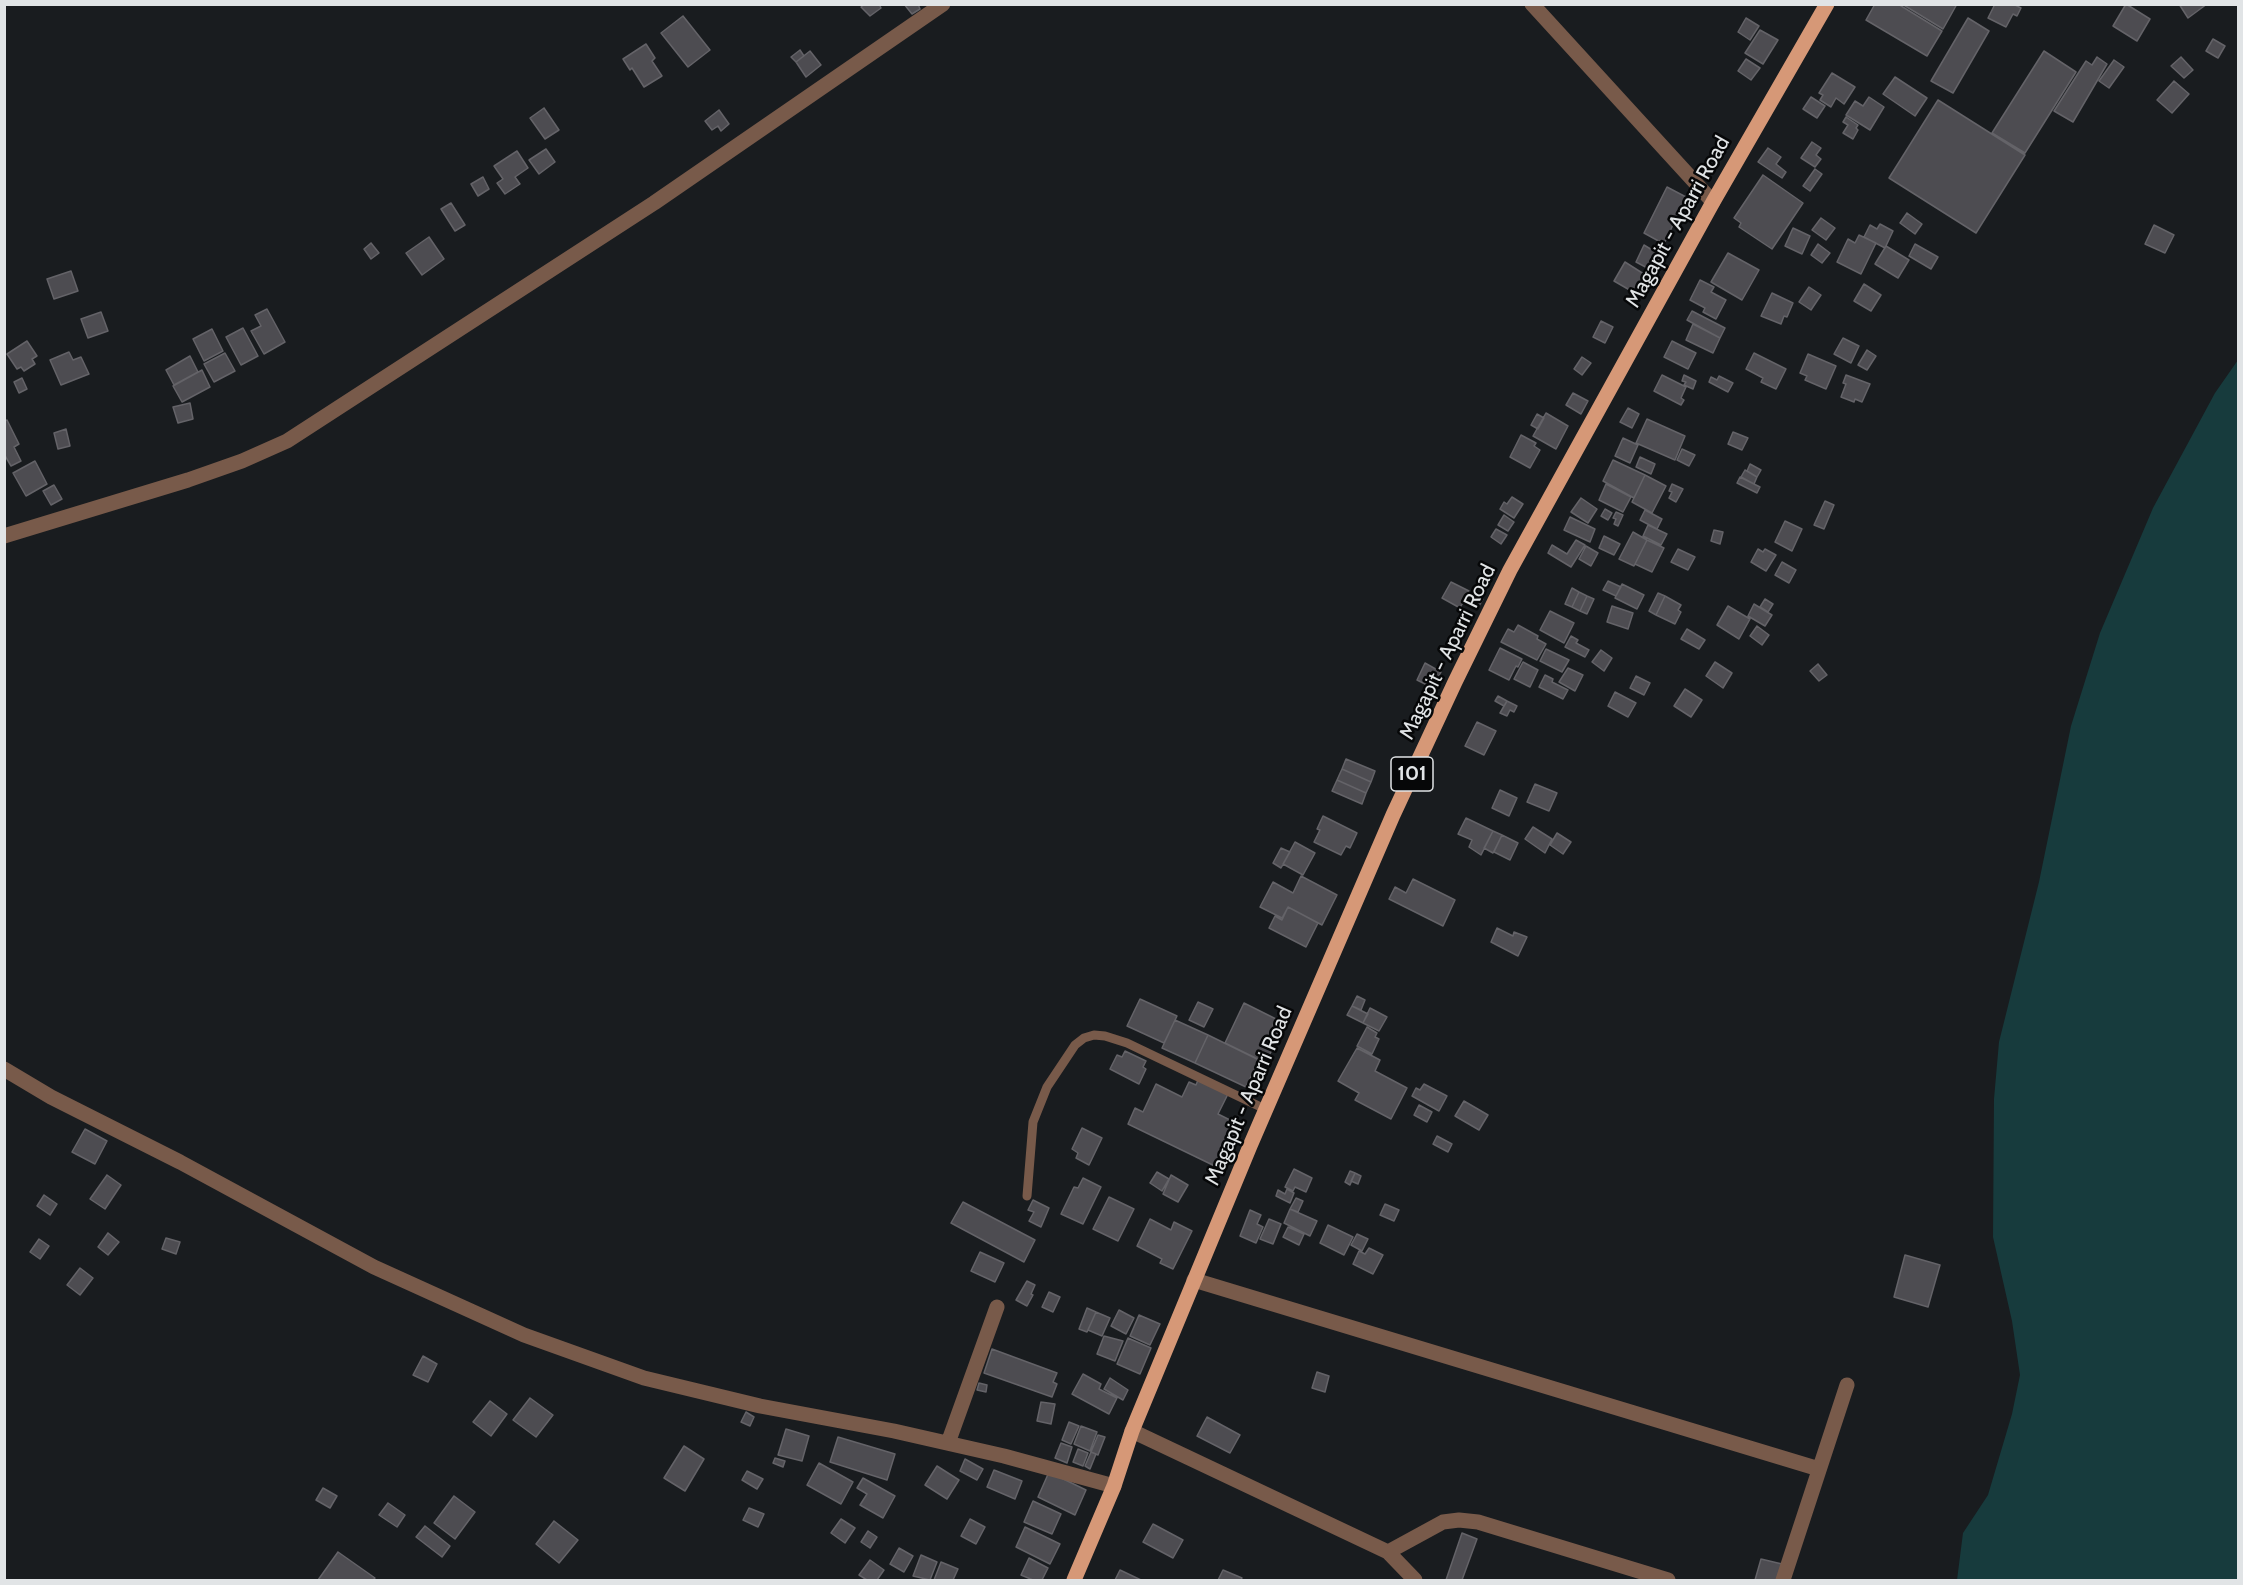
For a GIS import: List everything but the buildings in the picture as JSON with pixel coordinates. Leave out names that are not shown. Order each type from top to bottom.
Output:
[{"type":"main road","name":"Magapit - Aparri Road","points":[[1074,1581],[1114,1486],[1132,1431],[1265,1109],[1393,815],[1500,591],[1713,202],[1827,4]]},
{"type":"street","points":[[4,536],[198,476],[242,461],[287,441],[654,203],[943,4]]},
{"type":"street","points":[[1532,4],[1713,202]]},
{"type":"street","points":[[4,1069],[51,1097],[180,1162],[374,1267],[524,1335],[644,1378],[760,1406],[948,1443],[1114,1486]]},
{"type":"street","points":[[1194,1280],[1819,1469]]},
{"type":"street","points":[[948,1443],[997,1306]]},
{"type":"street","points":[[1783,1581],[1847,1385]]},
{"type":"street","points":[[1132,1431],[1388,1552],[1415,1581]]},
{"type":"street","points":[[1388,1552],[1443,1522],[1459,1520],[1490,1526],[1668,1581]]},
{"type":"lane","points":[[1027,1196],[1033,1122],[1047,1087],[1075,1046],[1084,1038],[1105,1036],[1127,1043],[1265,1109]]},
{"type":"water","points":[[2238,360],[2238,1580],[1957,1580],[1963,1533],[1988,1495],[2012,1414],[2020,1375],[2012,1321],[1993,1237],[1994,1099],[1999,1042],[2039,882],[2071,726],[2100,633],[2153,508],[2215,393]]}]
